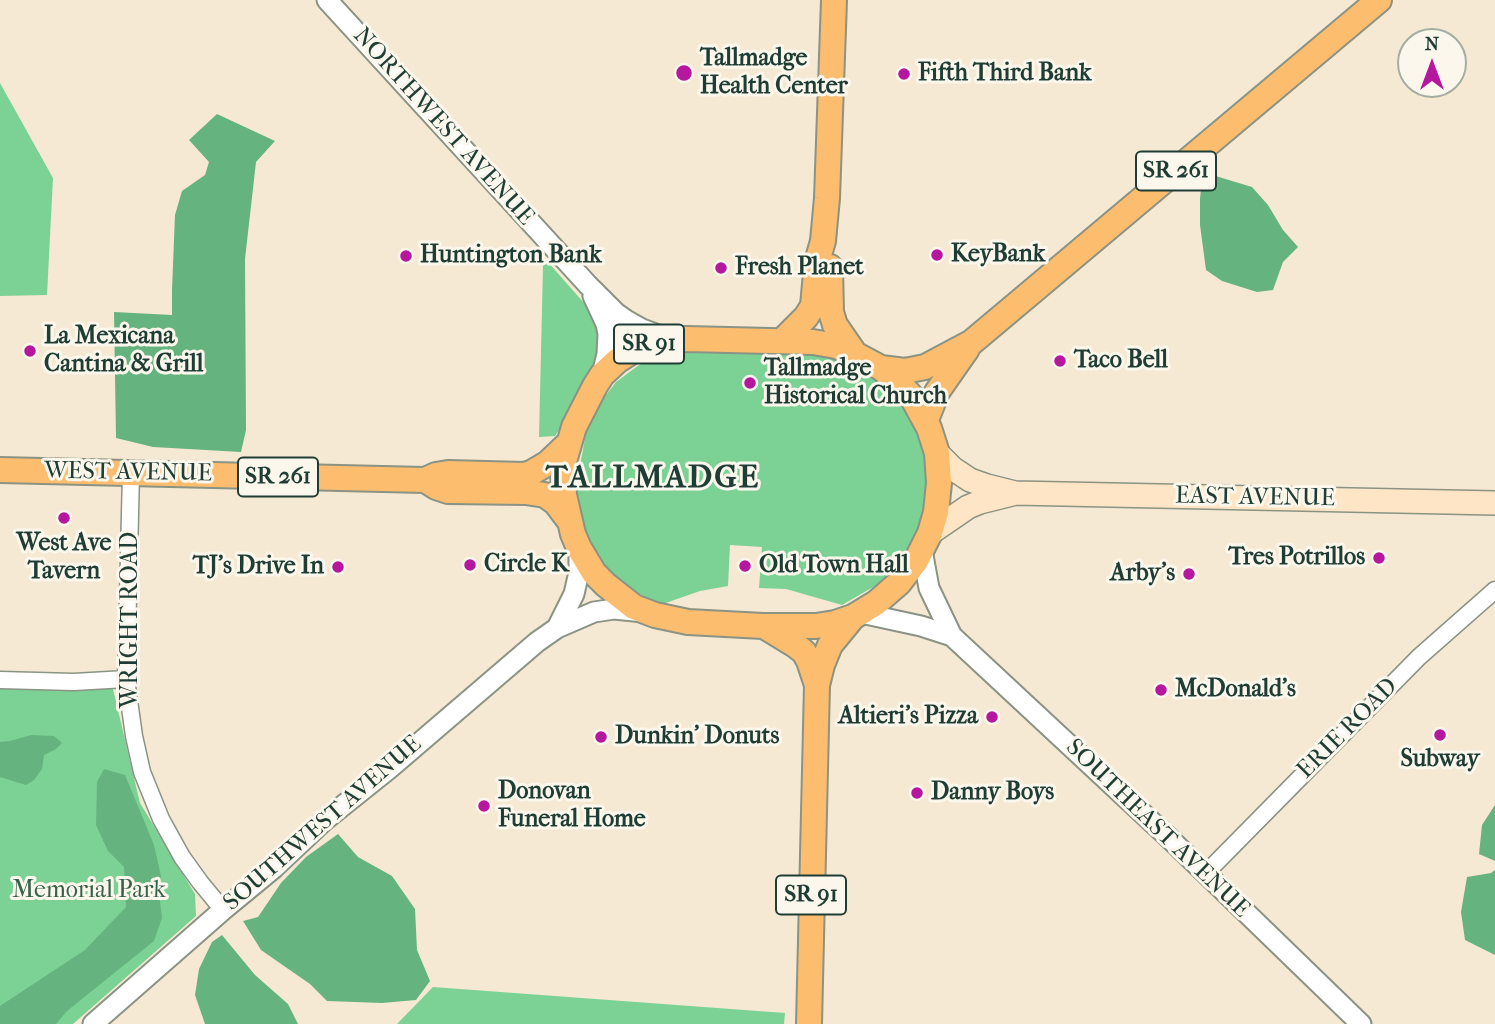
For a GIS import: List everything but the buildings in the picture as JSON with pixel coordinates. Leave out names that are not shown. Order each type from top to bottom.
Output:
[{"type":"main road","name":"SR 91","points":[[817,685],[804,652],[763,626],[672,620],[645,612],[606,585],[594,573],[579,548],[568,519],[563,471],[568,444],[588,399],[603,374],[634,349],[672,340],[782,341],[813,306],[827,198],[834,0]]},
{"type":"main road","name":"SR 261","points":[[881,368],[905,370],[925,367],[972,342],[1379,0]]},
{"type":"main road","name":"SR 91","points":[[809,1024],[817,685],[830,645],[857,615],[899,583],[916,561],[936,512],[939,492],[937,453],[926,420],[905,388],[881,368],[855,354],[835,326],[831,312],[830,264],[823,242]]},
{"type":"main road","points":[[782,341],[836,346],[855,354]]},
{"type":"main road","name":"SR 261","points":[[926,420],[937,392],[972,342]]},
{"type":"main road","name":"WEST AVENUE","points":[[0,470],[425,480],[448,472],[524,475],[548,463],[568,444]]},
{"type":"main road","name":"EAST AVENUE","points":[[937,453],[970,480],[1015,493],[1495,503]]},
{"type":"main road","name":"WEST AVENUE","points":[[425,480],[448,491],[526,492],[545,495],[568,519]]},
{"type":"main road","name":"EAST AVENUE","points":[[926,541],[968,507],[1015,493]]},
{"type":"main road","points":[[763,626],[816,626],[857,615]]},
{"type":"street","name":"NORTHWEST AVENUE","points":[[327,0],[616,313],[648,331],[672,340]]},
{"type":"street","name":"NORTHWEST AVENUE","points":[[588,285],[608,334],[603,374]]},
{"type":"street","name":"WRIGHT ROAD","points":[[131,473],[126,679],[134,736],[142,772],[161,819],[182,857],[223,910]]},
{"type":"street","name":"SOUTHEAST AVENUE","points":[[926,541],[929,588],[952,636],[1158,828],[1361,1024]]},
{"type":"street","name":"SOUTHWEST AVENUE","points":[[557,628],[574,594],[579,572],[579,548]]},
{"type":"street","name":"ERIE ROAD","points":[[1205,874],[1419,657],[1495,590]]},
{"type":"street","name":"SOUTHWEST AVENUE","points":[[93,1024],[274,868],[325,820],[537,642],[557,628],[594,612],[645,612]]},
{"type":"street","name":"SOUTHEAST AVENUE","points":[[857,615],[921,626],[952,636]]},
{"type":"street","points":[[0,680],[74,682],[126,679]]},
{"type":"green space","points":[[0,83],[53,178],[47,295],[0,296]]},
{"type":"green space","points":[[217,114],[275,141],[256,162],[245,259],[246,430],[241,452],[153,447],[116,438],[114,312],[172,315],[175,215],[182,191],[205,175],[209,162],[189,140]]},
{"type":"green space","points":[[1209,174],[1252,187],[1298,247],[1283,262],[1273,290],[1257,292],[1222,281],[1206,270],[1200,225],[1200,199],[1202,179]]},
{"type":"green space","points":[[540,253],[592,312],[602,333],[599,361],[567,418],[555,436],[539,437],[543,266],[533,255]]},
{"type":"green space","points":[[673,351],[817,355],[854,363],[878,381],[899,402],[916,428],[926,458],[926,494],[921,525],[902,561],[880,583],[842,605],[786,589],[759,588],[762,547],[730,545],[728,586],[700,591],[660,605],[623,585],[592,554],[580,517],[576,487],[586,433],[603,399],[616,382],[639,365]]},
{"type":"green space","name":"Memorial Park","points":[[0,687],[113,689],[140,803],[195,894],[196,916],[73,1024],[0,1024]]},
{"type":"green space","points":[[31,735],[54,736],[62,743],[44,755],[42,769],[34,780],[26,785],[0,777],[0,742]]},
{"type":"green space","points":[[104,769],[125,775],[154,845],[161,876],[159,893],[162,918],[154,941],[67,1011],[56,1024],[0,1024],[0,1006],[85,950],[126,907],[124,867],[108,851],[96,825],[97,782]]},
{"type":"green space","points":[[1495,805],[1495,861],[1479,854],[1482,825]]},
{"type":"green space","points":[[338,834],[358,857],[392,876],[415,909],[417,950],[430,981],[416,1000],[382,1003],[327,1001],[310,984],[261,950],[243,921],[258,917],[281,883],[306,857]]},
{"type":"green space","points":[[1495,870],[1495,955],[1465,940],[1461,912],[1467,877]]},
{"type":"green space","points":[[222,935],[255,975],[288,1004],[298,1024],[205,1024],[195,995],[199,969],[212,942]]},
{"type":"green space","points":[[433,987],[785,1013],[784,1024],[397,1024]]},
{"type":"place","name":"Tallmadge Health Center","points":[[684,73]]},
{"type":"place","name":"Fifth Third Bank","points":[[904,74]]},
{"type":"place","name":"KeyBank","points":[[937,255]]},
{"type":"place","name":"Huntington Bank","points":[[406,256]]},
{"type":"place","name":"Fresh Planet","points":[[721,268]]},
{"type":"place","name":"La Mexicana Cantina & Grill","points":[[30,351]]},
{"type":"place","name":"Taco Bell","points":[[1060,361]]},
{"type":"place","name":"Tallmadge Historical Church","points":[[750,383]]},
{"type":"place","name":"West Ave Tavern","points":[[64,518]]},
{"type":"place","name":"Tres Potrillos","points":[[1379,558]]},
{"type":"place","name":"Circle K","points":[[470,565]]},
{"type":"place","name":"Old Town Hall","points":[[745,566]]},
{"type":"place","name":"TJ's Drive In","points":[[338,567]]},
{"type":"place","name":"Arby's","points":[[1189,574]]},
{"type":"place","name":"McDonald's","points":[[1161,690]]},
{"type":"place","name":"Altieri's Pizza","points":[[992,717]]},
{"type":"place","name":"Subway","points":[[1440,735]]},
{"type":"place","name":"Dunkin' Donuts","points":[[601,737]]},
{"type":"place","name":"Danny Boys","points":[[917,793]]},
{"type":"place","name":"Donovan Funeral Home","points":[[484,806]]},
{"type":"district","name":"TALLMADGE","points":[[653,479]]}]
